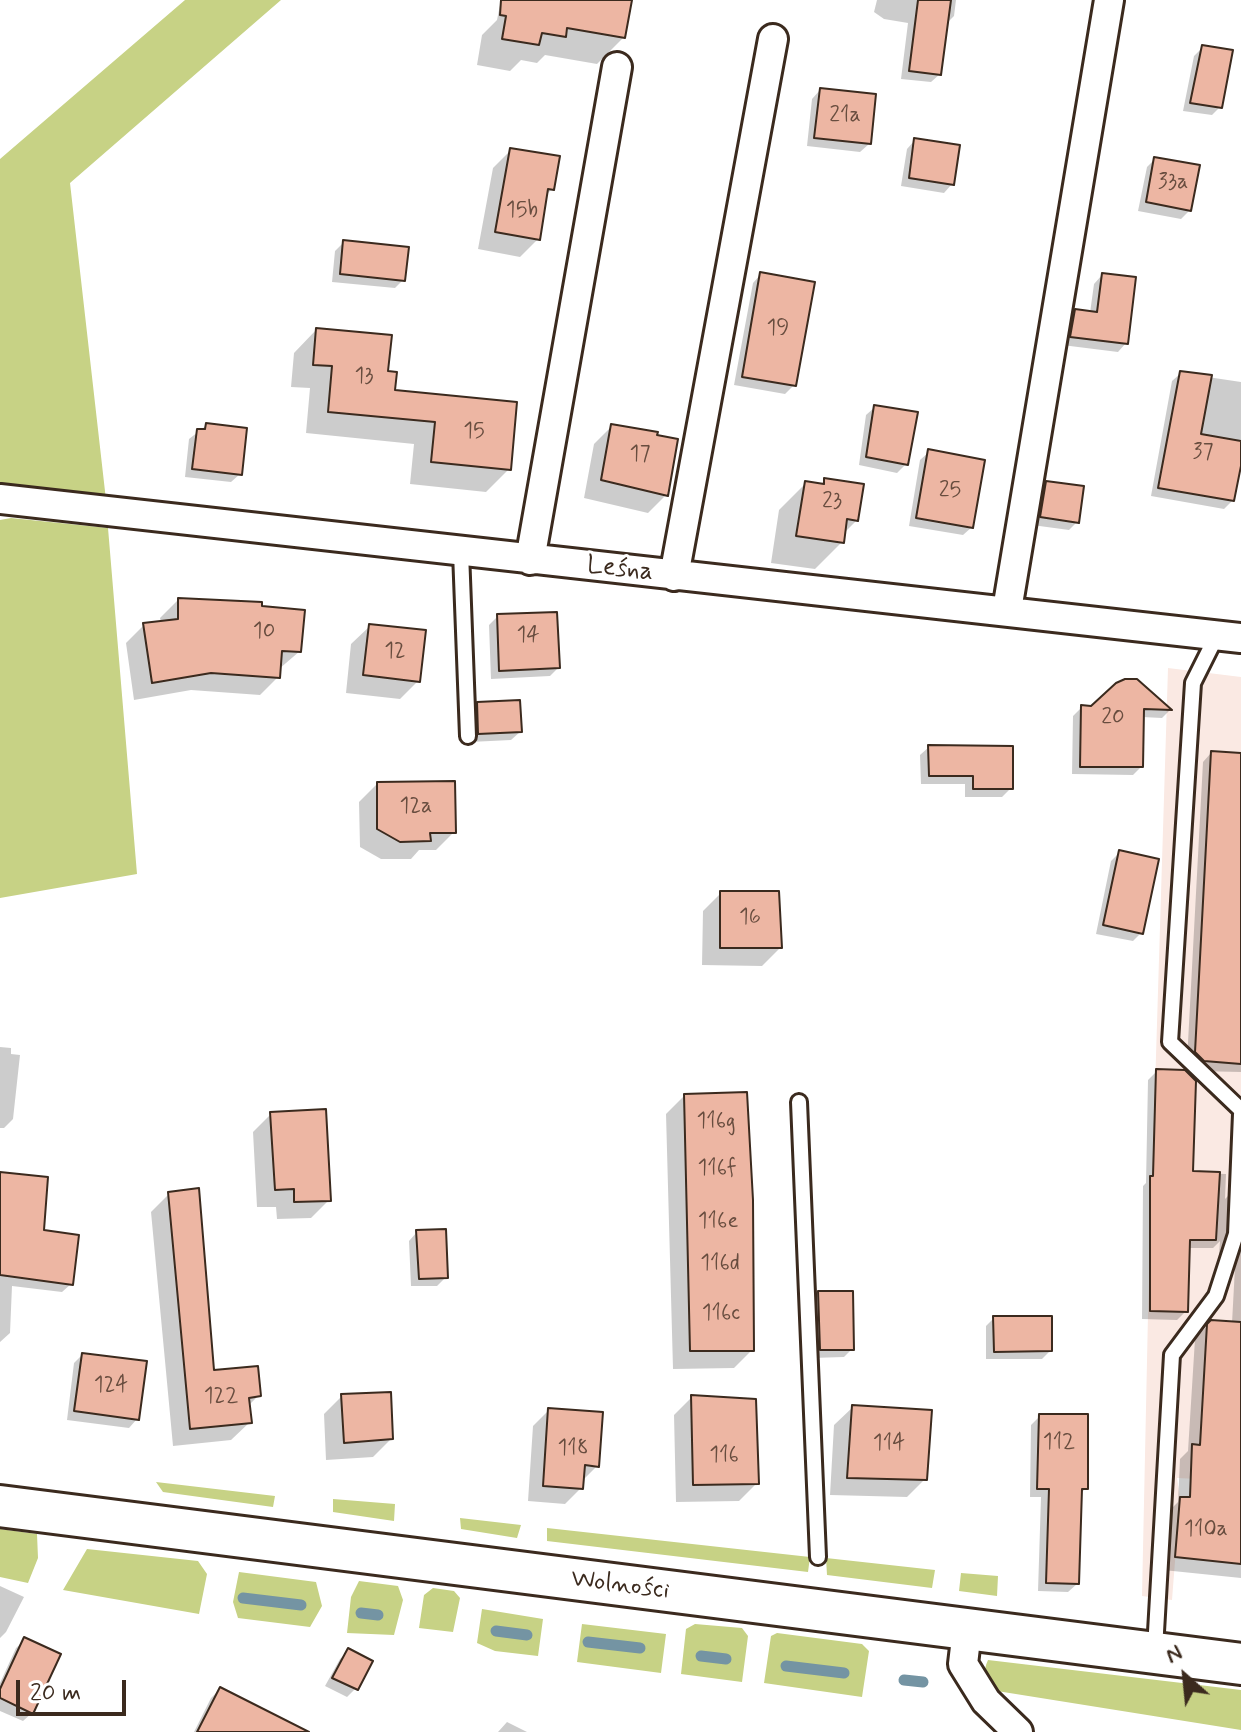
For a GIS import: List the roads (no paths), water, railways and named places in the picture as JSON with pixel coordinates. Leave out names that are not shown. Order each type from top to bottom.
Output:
[{"type":"street","points":[[1007,610],[1109,0]]},
{"type":"street","points":[[674,576],[773,39]]},
{"type":"street","points":[[530,560],[617,67]]},
{"type":"street","name":"Leśna","points":[[0,499],[1229,636]]},
{"type":"street","name":"Wolności","points":[[0,1506],[1241,1664]]},
{"type":"street","points":[[967,1630],[963,1664],[986,1701],[1018,1732]]},
{"type":"lane","points":[[461,552],[468,736]]},
{"type":"lane","points":[[1154,1653],[1172,1355],[1216,1296],[1236,1234],[1241,1112],[1170,1042],[1193,683],[1229,636]]},
{"type":"lane","points":[[799,1102],[818,1557]]},
{"type":"waterway","points":[[243,1598],[301,1605]]},
{"type":"waterway","points":[[361,1613],[378,1615]]},
{"type":"waterway","points":[[496,1631],[527,1635]]},
{"type":"waterway","points":[[588,1642],[640,1648]]},
{"type":"waterway","points":[[701,1656],[726,1659]]},
{"type":"waterway","points":[[786,1666],[844,1673]]},
{"type":"waterway","points":[[904,1680],[923,1682]]}]
